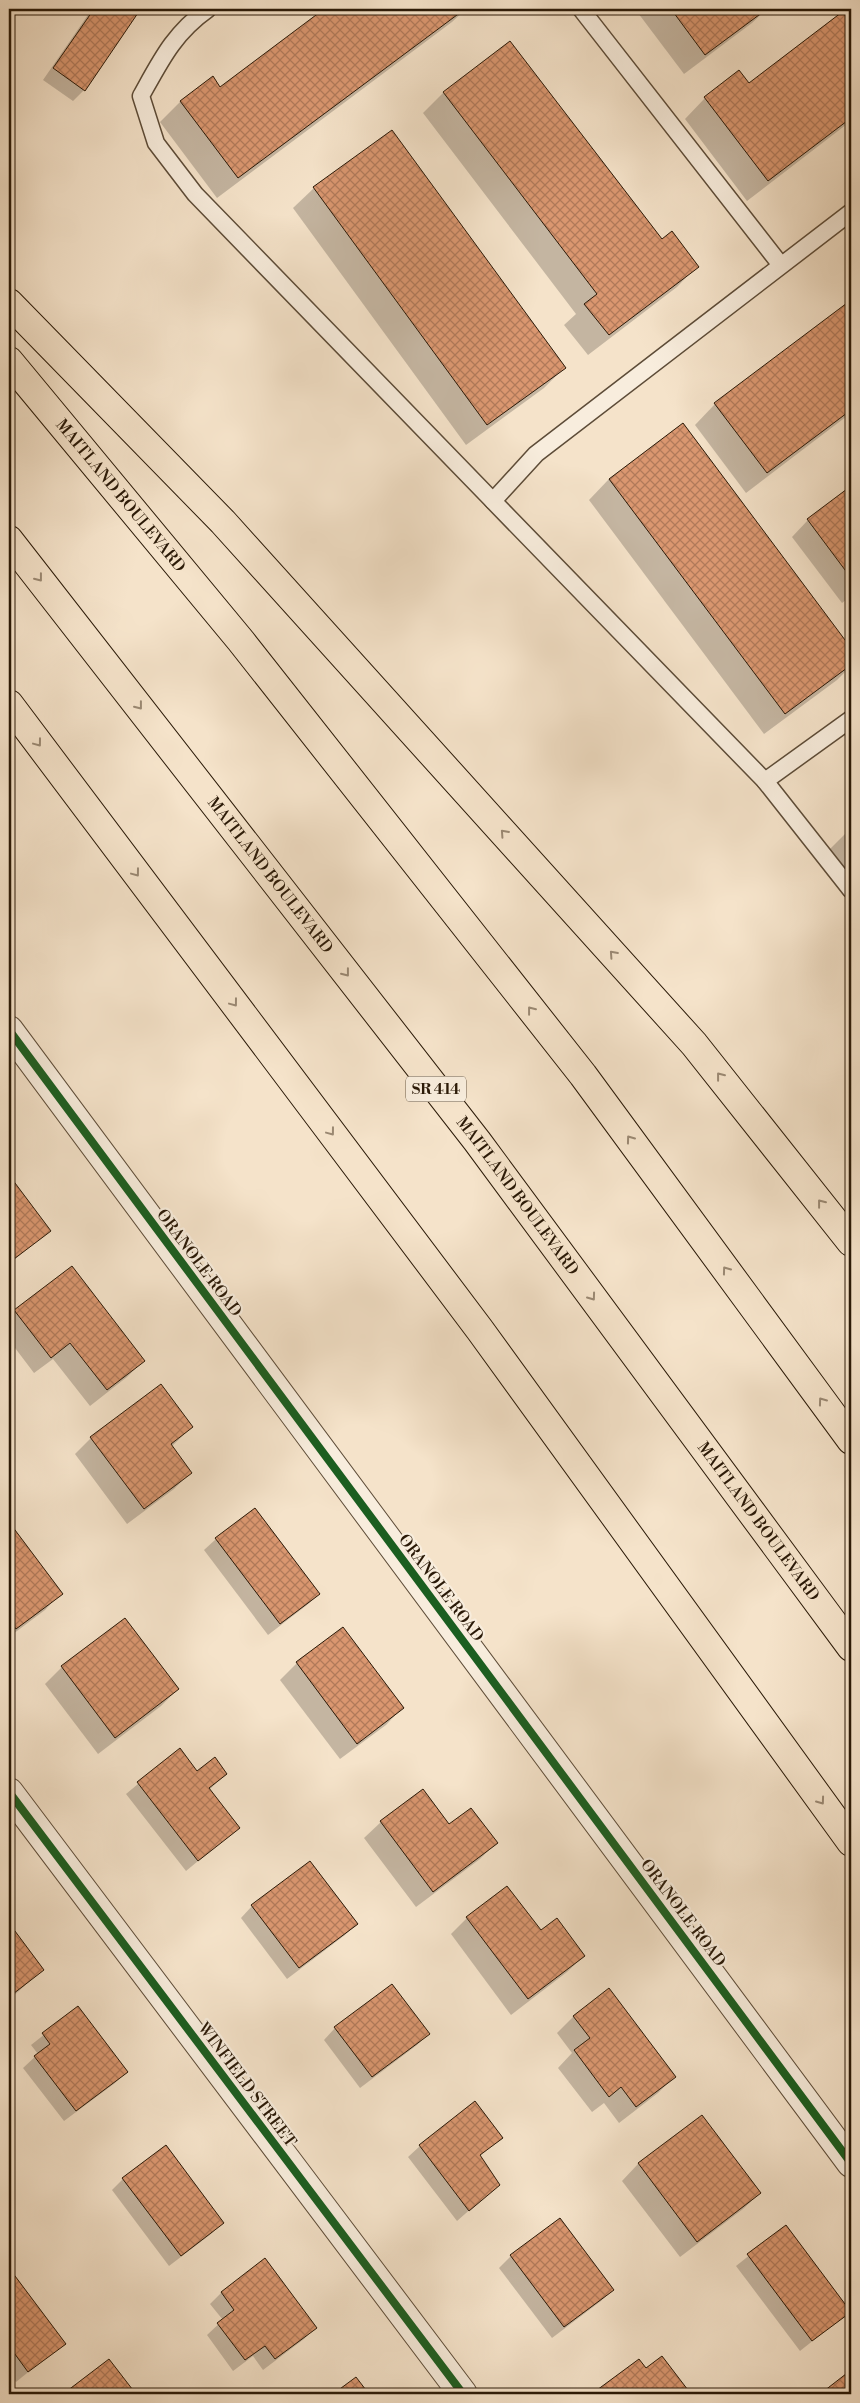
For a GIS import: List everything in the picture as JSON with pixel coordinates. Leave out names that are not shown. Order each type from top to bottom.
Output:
[{"type":"highway","points":[[9,303],[223,522],[694,1044],[851,1242]]},
{"type":"highway","name":"MAITLAND BOULEVARD","points":[[9,361],[241,641],[583,1075],[851,1440]]},
{"type":"highway","name":"MAITLAND BOULEVARD","points":[[9,540],[477,1141],[851,1647]]},
{"type":"highway","points":[[9,704],[480,1330],[851,1842]]},
{"type":"street","name":"ORANOLE ROAD","points":[[9,1030],[851,2163]]},
{"type":"street","name":"WINFIELD STREET","points":[[9,1792],[463,2394]]},
{"type":"lane","points":[[208,9],[188,23],[162,57],[141,96],[156,143],[195,194],[765,781],[851,890]]},
{"type":"lane","points":[[581,9],[780,264]]},
{"type":"lane","points":[[494,501],[536,454],[780,264],[851,212]]},
{"type":"lane","points":[[765,781],[851,719]]},
{"type":"building","points":[[94,9],[140,10],[85,91],[53,68]]},
{"type":"building","points":[[324,9],[465,9],[238,178],[180,101],[213,76],[220,87]]},
{"type":"building","points":[[671,9],[767,9],[705,55]]},
{"type":"building","points":[[846,9],[851,9],[851,118],[768,181],[704,97],[739,70],[749,83]]},
{"type":"building","points":[[510,41],[662,239],[672,231],[699,267],[609,335],[584,304],[597,294],[443,92]]},
{"type":"building","points":[[392,130],[566,368],[487,425],[313,187]]},
{"type":"building","points":[[851,300],[851,410],[767,473],[714,403]]},
{"type":"building","points":[[683,423],[851,648],[851,665],[785,714],[609,479]]},
{"type":"building","points":[[851,486],[851,578],[807,519]]},
{"type":"building","points":[[9,1175],[51,1231],[10,1262],[9,1260]]},
{"type":"building","points":[[72,1266],[145,1361],[107,1390],[70,1343],[51,1358],[14,1310]]},
{"type":"building","points":[[161,1384],[193,1427],[171,1444],[192,1473],[144,1509],[90,1437]]},
{"type":"building","points":[[255,1508],[320,1594],[280,1624],[215,1538]]},
{"type":"building","points":[[9,1522],[63,1594],[16,1629],[9,1619]]},
{"type":"building","points":[[125,1618],[179,1689],[115,1738],[61,1666]]},
{"type":"building","points":[[343,1627],[404,1708],[357,1744],[296,1662]]},
{"type":"building","points":[[180,1748],[197,1771],[215,1757],[227,1774],[209,1788],[240,1828],[198,1861],[137,1782]]},
{"type":"building","points":[[423,1789],[449,1824],[471,1808],[498,1843],[433,1892],[380,1821]]},
{"type":"building","points":[[310,1861],[358,1924],[299,1968],[251,1905]]},
{"type":"building","points":[[507,1886],[541,1930],[557,1918],[585,1956],[528,1999],[466,1917]]},
{"type":"building","points":[[9,1923],[44,1970],[9,1997]]},
{"type":"building","points":[[392,1984],[430,2034],[372,2077],[334,2027]]},
{"type":"building","points":[[609,1988],[676,2077],[636,2107],[621,2087],[609,2097],[574,2050],[590,2038],[573,2016]]},
{"type":"building","points":[[78,2006],[128,2072],[76,2111],[34,2056],[50,2044],[42,2033]]},
{"type":"building","points":[[475,2101],[503,2138],[480,2155],[500,2185],[469,2211],[419,2145]]},
{"type":"building","points":[[702,2115],[761,2193],[697,2242],[638,2163]]},
{"type":"building","points":[[166,2145],[224,2223],[181,2256],[122,2178]]},
{"type":"building","points":[[560,2218],[614,2290],[564,2327],[510,2255]]},
{"type":"building","points":[[786,2225],[851,2312],[812,2341],[747,2254]]},
{"type":"building","points":[[265,2258],[317,2328],[275,2359],[265,2346],[245,2360],[217,2323],[234,2310],[221,2292]]},
{"type":"building","points":[[9,2268],[66,2344],[28,2372],[9,2346]]},
{"type":"building","points":[[662,2356],[691,2394],[600,2394],[597,2390],[639,2359],[646,2368]]},
{"type":"building","points":[[109,2359],[136,2394],[63,2394]]},
{"type":"building","points":[[851,2370],[851,2394],[826,2394],[824,2391]]},
{"type":"building","points":[[356,2377],[369,2394],[333,2394]]},
{"type":"cycle path","points":[[9,1030],[851,2163]]},
{"type":"cycle path","points":[[9,1792],[463,2394]]}]
